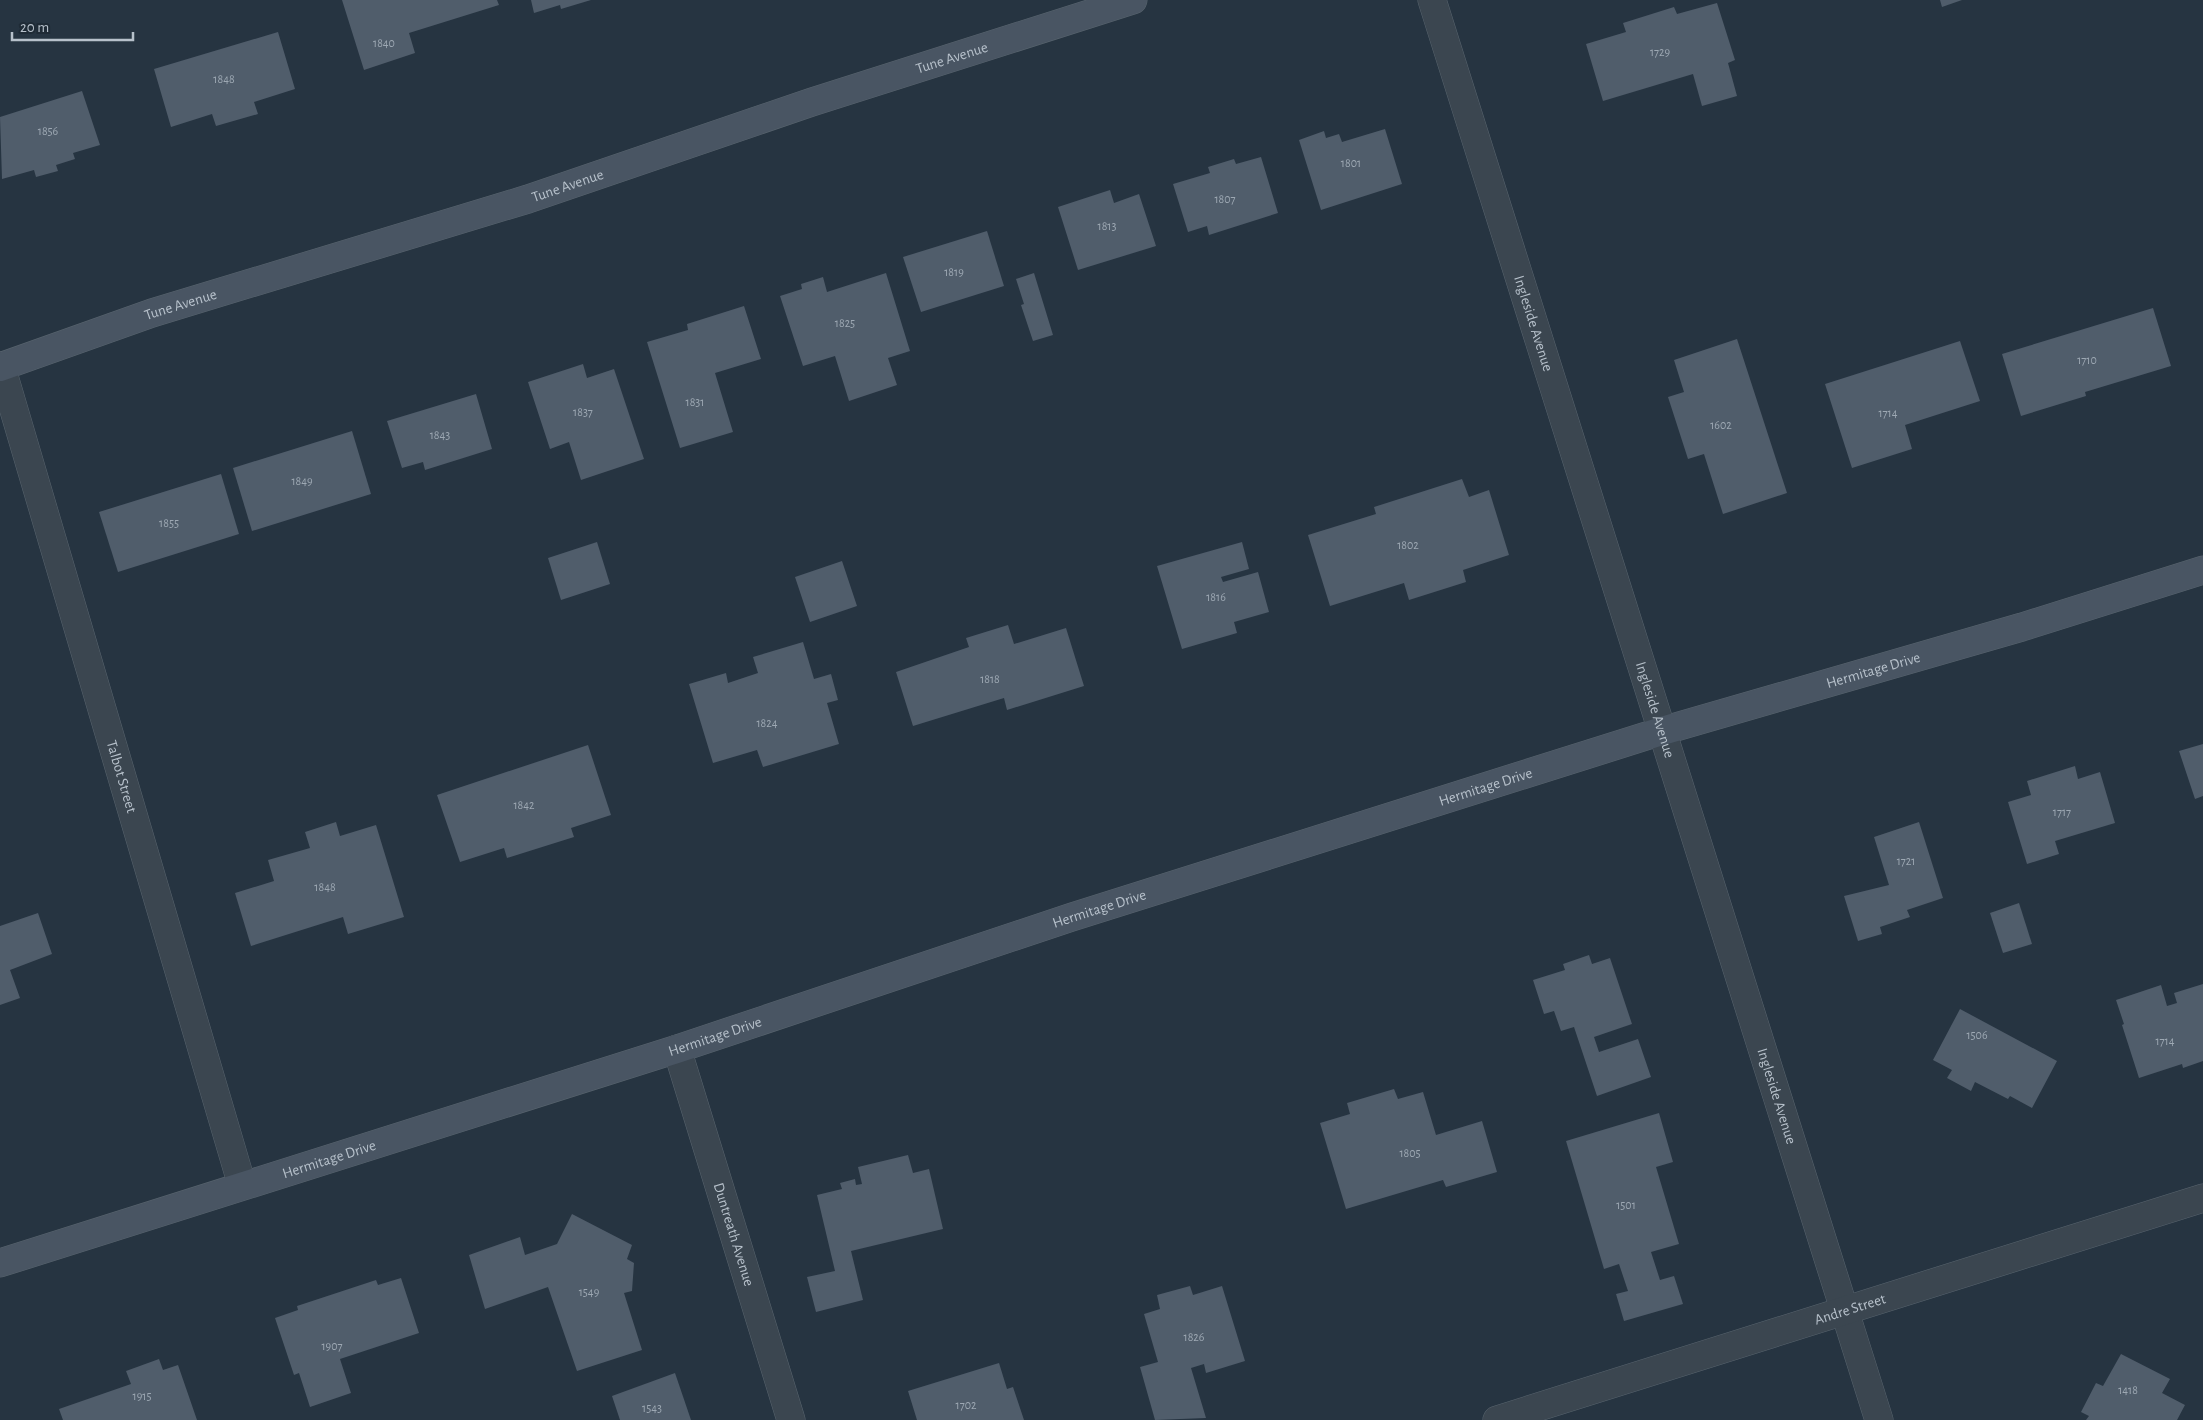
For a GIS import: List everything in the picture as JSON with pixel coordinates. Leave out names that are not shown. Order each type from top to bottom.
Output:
[{"type":"street","name":"Tune Avenue","points":[[1,366],[152,313],[528,199],[812,102],[1133,0]]},
{"type":"street","name":"Ingleside Avenue","points":[[1432,0],[1879,1420]]},
{"type":"street","name":"Talbot Street","points":[[1,366],[242,1185]]},
{"type":"street","name":"Hermitage Drive","points":[[0,1263],[677,1049],[1072,917],[1662,731],[2022,628],[2203,570]]},
{"type":"street","name":"Duntreath Avenue","points":[[677,1049],[791,1420]]},
{"type":"street","name":"Andre Street","points":[[1497,1420],[2203,1198]]},
{"type":"building","points":[[342,0],[497,0],[499,5],[409,33],[415,53],[364,70]]},
{"type":"building","points":[[531,0],[591,0],[561,9],[560,5],[534,13]]},
{"type":"building","points":[[1940,0],[1962,0],[1942,7]]},
{"type":"building","points":[[1717,3],[1735,60],[1728,63],[1737,96],[1702,106],[1693,74],[1603,101],[1586,44],[1626,32],[1623,23],[1674,7],[1677,14]]},
{"type":"building","points":[[278,32],[295,89],[254,102],[258,114],[216,126],[212,114],[171,127],[154,69]]},
{"type":"building","points":[[82,91],[100,145],[73,153],[75,159],[56,165],[58,171],[36,177],[34,170],[2,179],[0,117]]},
{"type":"building","points":[[1385,129],[1402,184],[1321,210],[1299,140],[1324,131],[1326,138],[1339,134],[1342,142]]},
{"type":"building","points":[[1261,157],[1278,213],[1209,235],[1207,226],[1188,232],[1173,184],[1210,173],[1208,167],[1234,159],[1236,164]]},
{"type":"building","points":[[1110,190],[1114,203],[1139,194],[1156,246],[1078,270],[1058,207]]},
{"type":"building","points":[[987,231],[1004,286],[921,312],[903,257]]},
{"type":"building","points":[[886,273],[910,351],[888,358],[897,385],[849,401],[835,356],[803,366],[780,296],[802,289],[801,284],[823,277],[827,292]]},
{"type":"building","points":[[1034,273],[1053,335],[1033,341],[1021,305],[1024,304],[1016,279]]},
{"type":"building","points":[[744,306],[761,359],[715,373],[733,432],[680,448],[647,342],[688,330],[687,324]]},
{"type":"building","points":[[2153,308],[2171,366],[2085,392],[2086,396],[2021,416],[2002,354]]},
{"type":"building","points":[[1737,339],[1787,493],[1723,514],[1704,454],[1688,459],[1668,397],[1684,392],[1674,360]]},
{"type":"building","points":[[1960,341],[1980,401],[1905,425],[1912,449],[1852,468],[1825,384]]},
{"type":"building","points":[[583,364],[587,378],[614,369],[644,459],[581,480],[569,442],[550,449],[528,382]]},
{"type":"building","points":[[476,394],[492,449],[425,470],[423,462],[402,468],[387,421]]},
{"type":"building","points":[[352,431],[371,494],[252,531],[233,468]]},
{"type":"building","points":[[221,474],[239,534],[118,572],[99,512]]},
{"type":"building","points":[[1462,479],[1469,497],[1489,490],[1509,555],[1463,570],[1466,582],[1409,600],[1404,583],[1330,606],[1308,535],[1376,514],[1374,507]]},
{"type":"building","points":[[597,542],[610,584],[561,600],[548,558]]},
{"type":"building","points":[[1242,542],[1249,569],[1221,577],[1223,582],[1258,572],[1269,612],[1234,622],[1237,633],[1182,649],[1157,566]]},
{"type":"building","points":[[842,561],[857,606],[810,622],[795,577]]},
{"type":"building","points":[[1008,625],[1014,644],[1066,628],[1084,686],[1007,710],[1004,698],[913,726],[896,672],[969,647],[966,638]]},
{"type":"building","points":[[803,642],[814,679],[831,674],[838,700],[827,703],[839,744],[763,767],[757,750],[713,763],[689,684],[726,673],[728,683],[758,673],[753,657]]},
{"type":"building","points":[[2203,744],[2203,796],[2195,799],[2179,751]]},
{"type":"building","points":[[588,745],[611,815],[571,828],[574,837],[507,858],[504,848],[460,862],[437,795]]},
{"type":"building","points":[[2075,766],[2078,779],[2100,772],[2115,823],[2055,841],[2059,854],[2027,864],[2008,802],[2031,795],[2027,781]]},
{"type":"building","points":[[336,822],[340,836],[376,825],[404,917],[348,934],[343,917],[251,946],[235,893],[274,881],[268,860],[310,848],[305,832]]},
{"type":"building","points":[[1919,822],[1943,898],[1907,910],[1910,917],[1880,927],[1882,934],[1858,941],[1844,896],[1889,885],[1874,837]]},
{"type":"building","points":[[2019,903],[2032,944],[2003,953],[1990,913]]},
{"type":"building","points":[[38,913],[52,954],[10,970],[20,998],[0,1005],[0,926]]},
{"type":"building","points":[[1589,955],[1592,964],[1610,958],[1632,1024],[1594,1037],[1599,1052],[1638,1039],[1651,1077],[1597,1096],[1574,1027],[1561,1031],[1554,1011],[1544,1014],[1533,980],[1565,970],[1563,964]]},
{"type":"building","points":[[2203,984],[2203,1061],[2183,1068],[2182,1064],[2139,1078],[2116,1000],[2161,985],[2167,1006],[2177,1003],[2174,993]]},
{"type":"building","points":[[1960,1009],[2057,1061],[2032,1108],[2010,1096],[2008,1099],[1975,1082],[1971,1091],[1947,1078],[1952,1070],[1933,1060]]},
{"type":"building","points":[[1394,1089],[1398,1099],[1423,1092],[1436,1135],[1482,1121],[1497,1172],[1446,1187],[1443,1180],[1346,1209],[1320,1123],[1350,1114],[1347,1103]]},
{"type":"building","points":[[1659,1113],[1673,1162],[1656,1167],[1679,1244],[1651,1252],[1660,1280],[1674,1276],[1683,1304],[1624,1321],[1616,1294],[1628,1291],[1619,1264],[1604,1269],[1566,1141]]},
{"type":"building","points":[[908,1155],[913,1173],[929,1169],[943,1229],[851,1251],[863,1300],[816,1312],[807,1277],[835,1271],[817,1195],[842,1189],[840,1183],[855,1179],[856,1185],[862,1184],[858,1167]]},
{"type":"building","points":[[572,1214],[632,1245],[627,1259],[634,1263],[632,1291],[624,1293],[642,1350],[577,1371],[548,1287],[485,1309],[469,1255],[520,1237],[525,1255],[557,1244]]},
{"type":"building","points":[[401,1278],[419,1333],[340,1359],[351,1393],[310,1407],[299,1373],[294,1375],[275,1318],[298,1310],[297,1306],[376,1280],[378,1285]]},
{"type":"building","points":[[1190,1286],[1193,1295],[1222,1286],[1245,1361],[1206,1373],[1204,1364],[1191,1368],[1206,1418],[1155,1420],[1140,1367],[1158,1362],[1144,1314],[1160,1309],[1157,1295]]},
{"type":"building","points":[[2121,1354],[2170,1379],[2162,1393],[2185,1405],[2177,1420],[2086,1420],[2089,1416],[2081,1412],[2096,1383],[2103,1386]]},
{"type":"building","points":[[159,1359],[163,1370],[178,1365],[197,1420],[63,1420],[59,1409],[131,1384],[126,1371]]},
{"type":"building","points":[[999,1363],[1007,1389],[1013,1387],[1024,1420],[917,1420],[908,1391]]},
{"type":"building","points":[[675,1373],[691,1420],[620,1420],[612,1396]]}]
